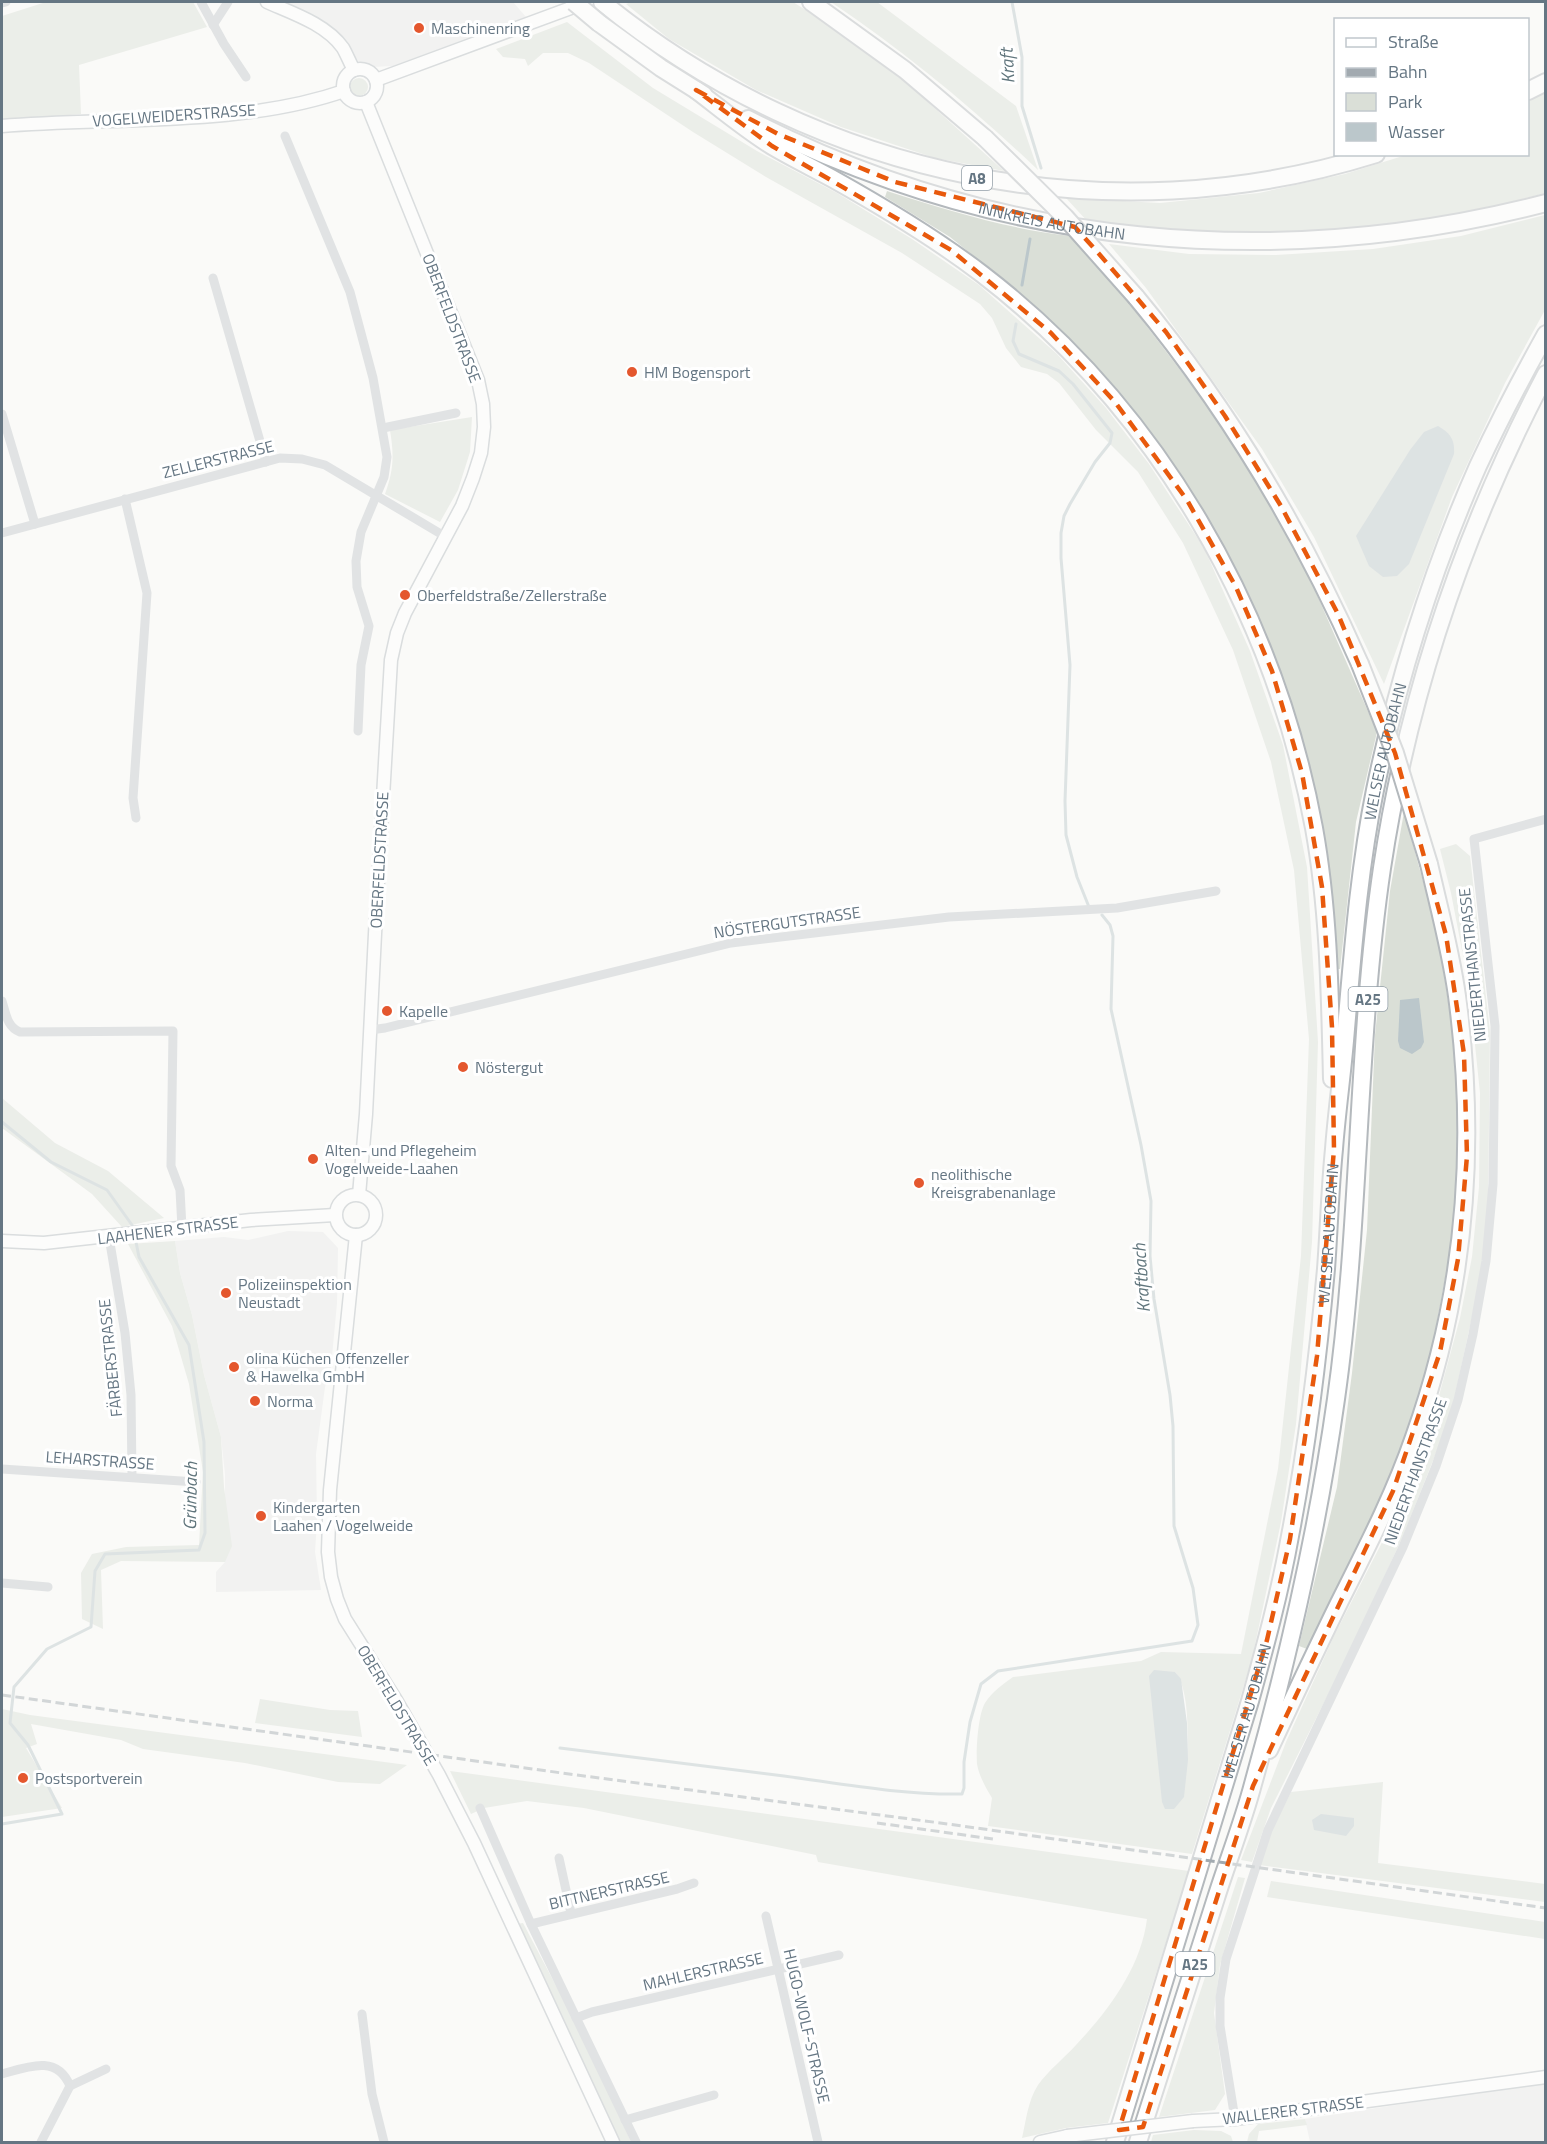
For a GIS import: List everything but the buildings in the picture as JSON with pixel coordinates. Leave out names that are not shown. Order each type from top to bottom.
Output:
[{"type":"highway","name":"INNKREIS AUTOBAHN","points":[[574,2],[661,68],[696,90],[808,148],[895,182],[994,211],[1052,224],[1143,236],[1239,242],[1337,239],[1447,226],[1545,203]]},
{"type":"highway","points":[[811,2],[905,70],[985,138],[1065,217],[1136,297],[1197,375],[1254,460],[1338,614],[1395,753],[1429,864],[1457,994],[1467,1108],[1464,1209],[1450,1308],[1427,1398],[1393,1491],[1252,1786]]},
{"type":"highway","name":"INNKREIS AUTOBAHN","points":[[608,7],[698,70],[772,110],[845,141],[893,158],[979,178],[1072,190],[1162,192],[1259,182],[1305,173],[1369,156]]},
{"type":"highway","points":[[1529,90],[1545,81]]},
{"type":"highway","points":[[696,90],[772,146],[883,208],[951,250],[1007,294],[1051,333],[1115,402],[1187,500],[1236,587],[1256,632],[1283,705],[1302,773],[1314,830],[1326,934],[1332,1027],[1334,1149]]},
{"type":"highway","name":"WELSER AUTOBAHN","points":[[1115,2142],[1250,1701],[1290,1539],[1317,1356],[1360,879],[1375,791],[1394,710],[1432,583],[1454,524],[1478,466],[1545,333]]},
{"type":"highway","name":"WELSER AUTOBAHN","points":[[1138,2142],[1252,1786],[1309,1556],[1337,1395],[1348,1299],[1374,933],[1382,870],[1407,733],[1427,662],[1470,536],[1508,449],[1545,374]]},
{"type":"main road","points":[[267,2],[327,32],[343,49],[354,70]]},
{"type":"main road","points":[[376,80],[587,2]]},
{"type":"main road","points":[[354,70],[367,70],[376,80],[374,95],[366,102],[350,100],[344,92],[345,76],[354,70]]},
{"type":"main road","name":"VOGELWEIDERSTRASSE","points":[[2,126],[231,113],[286,106],[344,92]]},
{"type":"main road","name":"OBERFELDSTRASSE","points":[[359,1195],[366,1114],[391,660],[397,633],[405,613],[462,506],[481,453],[484,427],[483,404],[478,380],[366,102]]},
{"type":"main road","points":[[351,1195],[359,1195],[368,1198],[373,1205],[376,1214],[374,1222],[370,1229],[356,1235],[348,1234],[337,1223],[335,1215],[337,1206],[342,1199],[351,1195]]},
{"type":"main road","name":"LAAHENER STRASSE","points":[[2,1241],[44,1243],[251,1220],[335,1215]]},
{"type":"main road","name":"OBERFELDSTRASSE","points":[[356,1235],[330,1490],[328,1552],[336,1599],[345,1619],[396,1700],[439,1775],[474,1844],[613,2142]]},
{"type":"main road","name":"WALLERER STRASSE","points":[[1040,2142],[1067,2136],[1193,2121],[1235,2119],[1545,2077]]},
{"type":"street","points":[[2,3],[6,2]]},
{"type":"street","points":[[201,2],[246,77]]},
{"type":"street","points":[[213,25],[228,2]]},
{"type":"street","points":[[285,136],[350,292],[374,378],[383,428],[387,467],[361,532],[356,561],[357,587],[369,626],[361,665],[358,731]]},
{"type":"street","points":[[213,278],[266,462]]},
{"type":"street","points":[[383,428],[456,413]]},
{"type":"street","points":[[2,414],[35,524]]},
{"type":"street","name":"ZELLERSTRASSE","points":[[2,533],[280,458],[312,460],[377,496]]},
{"type":"street","points":[[377,496],[446,537]]},
{"type":"street","points":[[124,499],[147,593],[133,798],[136,818]]},
{"type":"street","name":"NIEDERTHANSTRASSE","points":[[1235,2119],[1220,2026],[1220,1998],[1226,1959],[1268,1830],[1403,1547],[1436,1466],[1458,1400],[1473,1334],[1486,1261],[1493,1184],[1495,1026],[1474,838],[1545,819]]},
{"type":"street","name":"NÖSTERGUTSTRASSE","points":[[370,1030],[396,1026],[731,943],[950,917],[1117,908],[1216,891]]},
{"type":"street","points":[[2,1001],[8,1022],[14,1030],[21,1032],[172,1031],[171,1166],[180,1190],[182,1228]]},
{"type":"street","name":"FÄRBERSTRASSE","points":[[109,1237],[125,1333],[131,1395],[132,1477]]},
{"type":"street","name":"LEHARSTRASSE","points":[[2,1468],[196,1482]]},
{"type":"street","points":[[2,1583],[48,1587]]},
{"type":"street","points":[[480,1808],[531,1924],[636,2142]]},
{"type":"street","points":[[559,1858],[571,1913]]},
{"type":"street","name":"BITTNERSTRASSE","points":[[531,1924],[694,1883]]},
{"type":"street","name":"HUGO-WOLF-STRASSE","points":[[766,1916],[818,2142]]},
{"type":"street","name":"MAHLERSTRASSE","points":[[576,2018],[592,2012],[839,1955]]},
{"type":"street","points":[[362,2013],[372,2094],[384,2142]]},
{"type":"street","points":[[2,2074],[32,2065],[46,2064],[64,2074],[70,2086]]},
{"type":"street","points":[[41,2142],[70,2086],[106,2069]]},
{"type":"street","points":[[626,2120],[714,2095]]},
{"type":"highlighted area","points":[[696,90],[778,134],[895,182],[1075,227],[1100,255],[1166,332],[1225,416],[1281,506],[1338,614],[1395,753],[1446,935],[1464,1054],[1467,1156],[1458,1259],[1440,1352],[1393,1491],[1253,1786],[1143,2127],[1119,2130],[1267,1640],[1290,1539],[1317,1356],[1334,1149],[1332,1027],[1322,887],[1302,773],[1272,671],[1236,587],[1187,500],[1115,402],[1051,333],[951,250],[772,146]]},
{"type":"shaded area","points":[[513,2],[526,17],[393,66],[371,67],[358,61],[339,34],[323,21],[283,3]]},
{"type":"shaded area","points":[[288,1231],[323,1232],[338,1248],[337,1303],[331,1367],[325,1387],[316,1454],[315,1552],[321,1590],[216,1592],[216,1572],[225,1562],[225,1474],[221,1437],[180,1273],[175,1241],[224,1237],[248,1240]]},
{"type":"shaded area","points":[[1545,2082],[1545,2142],[1310,2142],[1305,2119]]},
{"type":"green space","points":[[46,2],[193,2],[207,27],[79,65],[81,114],[2,121],[2,16]]},
{"type":"green space","points":[[631,2],[793,2],[823,21],[908,84],[1004,171],[935,158],[841,127],[756,90],[669,39],[626,4]]},
{"type":"green space","points":[[831,2],[877,2],[1016,106],[1038,170],[938,82]]},
{"type":"green space","points":[[567,22],[653,88],[757,151],[837,193],[912,239],[979,285],[1057,354],[1106,408],[1149,464],[1204,548],[1250,651],[1283,745],[1307,867],[1318,1042],[1312,1242],[1296,1424],[1281,1522],[1252,1659],[1192,1854],[988,1826],[992,1798],[979,1773],[977,1750],[979,1724],[985,1703],[994,1692],[1013,1677],[1141,1661],[1161,1652],[1241,1654],[1278,1469],[1301,1256],[1309,1039],[1294,870],[1271,762],[1233,650],[1183,543],[1138,472],[1096,430],[1059,383],[1047,374],[1021,367],[1006,348],[992,318],[980,304],[902,253],[766,177],[589,63],[568,53],[543,53],[528,66],[525,59],[503,57],[496,49]],"holes":[[[1175,1672],[1185,1697],[1188,1732],[1183,1797]]]},
{"type":"green space","points":[[355,78],[363,78],[368,83],[366,94],[355,96],[350,91],[350,83]]},
{"type":"green space","points":[[1545,92],[1545,193],[1448,218],[1330,232],[1241,234],[1088,222],[1066,198],[1160,203],[1259,193],[1345,174],[1403,156],[1529,156],[1529,100]]},
{"type":"green space","points":[[887,191],[1000,224],[1070,236],[1129,303],[1197,392],[1254,476],[1307,572],[1377,732],[1356,822],[1340,969],[1336,969],[1329,878],[1313,783],[1282,676],[1246,594],[1180,473],[1115,388],[1026,298],[950,237],[885,197]]},
{"type":"green space","points":[[1545,215],[1545,310],[1505,383],[1452,497],[1384,684],[1314,537],[1262,449],[1146,288],[1109,244],[1189,254],[1276,255],[1373,249],[1461,236]]},
{"type":"green space","points":[[472,417],[470,452],[458,490],[440,522],[385,494],[392,462],[390,430]]},
{"type":"green space","points":[[1404,812],[1438,936],[1452,1027],[1459,1130],[1453,1236],[1432,1348],[1412,1422],[1371,1522],[1307,1649],[1299,1646],[1337,1487],[1352,1373],[1367,1230],[1375,1035],[1390,891]]},
{"type":"green space","points":[[1456,844],[1470,856],[1490,1032],[1488,1209],[1480,1280],[1450,1418],[1403,1536],[1351,1649],[1271,1808],[1252,1862],[1241,1860],[1286,1742],[1334,1636],[1393,1521],[1433,1418],[1460,1318],[1472,1257],[1479,1187],[1480,1093],[1469,987],[1440,849]]},
{"type":"green space","points":[[2,1098],[55,1143],[108,1171],[164,1218],[122,1227],[92,1194],[2,1128]]},
{"type":"green space","points":[[175,1241],[180,1273],[221,1437],[224,1487],[232,1546],[225,1562],[121,1561],[101,1570],[103,1629],[82,1619],[81,1573],[92,1554],[126,1547],[199,1545],[203,1472],[189,1384],[172,1326],[128,1244]]},
{"type":"green space","points":[[260,1699],[330,1710],[358,1711],[362,1737],[255,1723]]},
{"type":"green space","points":[[2,1709],[30,1715],[407,1765],[380,1784],[338,1782],[245,1763],[143,1749],[121,1740],[31,1724],[37,1744],[26,1748],[62,1808],[2,1817]]},
{"type":"green space","points":[[450,1771],[1189,1871],[1108,2123],[1066,2128],[1022,2138],[1032,2097],[1038,2085],[1100,2017],[1122,1987],[1138,1954],[1147,1919],[818,1862],[816,1855],[584,1808],[527,1801],[484,1808],[471,1814]]},
{"type":"green space","points":[[1383,1782],[1378,1863],[1545,1884],[1545,1902],[1259,1865],[1265,1844],[1291,1792]]},
{"type":"green space","points":[[1238,1877],[1245,1878],[1220,1965],[1214,2013],[1225,2094],[1215,2110],[1159,2117]]},
{"type":"green space","points":[[1271,1881],[1545,1922],[1545,1939],[1267,1897]]},
{"type":"green space","points":[[523,1923],[595,2060],[631,2142],[618,2142],[516,1924]]},
{"type":"green space","points":[[1305,2119],[1307,2125],[1259,2131],[1257,2142],[1247,2142],[1249,2134],[1258,2124]]},
{"type":"green space","points":[[1194,2130],[1221,2131],[1231,2136],[1233,2142],[1151,2142],[1153,2135]]},
{"type":"water","points":[[1438,426],[1451,437],[1454,454],[1409,564],[1397,576],[1383,577],[1369,566],[1356,536],[1410,450],[1424,432]]},
{"type":"water","points":[[1419,998],[1424,1042],[1421,1048],[1412,1054],[1400,1048],[1398,1041],[1400,1000]]},
{"type":"water","points":[[1154,1670],[1175,1672],[1181,1679],[1187,1723],[1188,1760],[1184,1797],[1174,1809],[1165,1809],[1162,1802],[1149,1676]]},
{"type":"water","points":[[1321,1814],[1354,1818],[1354,1826],[1346,1836],[1314,1830],[1312,1820]]},
{"type":"waterway","name":"Kraft","points":[[1012,2],[1022,57],[1022,106],[1041,168]]},
{"type":"waterway","name":"Kraft","points":[[1022,285],[1030,239]]},
{"type":"waterway","points":[[1016,324],[1013,341],[1019,354],[1059,371],[1073,384],[1112,433],[1110,443],[1095,462],[1070,504],[1064,516],[1061,533],[1070,665],[1066,835],[1077,877],[1089,907]]},
{"type":"waterway","name":"Kraftbach","points":[[560,1748],[872,1788],[917,1793],[962,1794],[970,1722],[981,1684],[998,1671],[1192,1641],[1198,1625],[1193,1588],[1174,1526],[1173,1426],[1154,1299],[1150,1256],[1151,1201],[1111,1009],[1113,936],[1110,925],[1102,915]]},
{"type":"waterway","name":"Grünbach","points":[[2,1122],[51,1162],[107,1190],[132,1225],[133,1231]]},
{"type":"waterway","name":"Grünbach","points":[[2,1824],[62,1814],[28,1745],[10,1723],[14,1687],[47,1649],[91,1627],[95,1571],[105,1554],[199,1550],[205,1533],[204,1442],[189,1345],[139,1257],[135,1237]]},
{"type":"railway","points":[[2,1695],[1546,1908]]},
{"type":"railway","points":[[877,1823],[993,1839]]},
{"type":"place","name":"Maschinenring","points":[[419,28]]},
{"type":"place","name":"HM Bogensport","points":[[632,372]]},
{"type":"place","name":"Oberfeldstraße/Zellerstraße","points":[[405,595]]},
{"type":"place","name":"Kapelle","points":[[387,1011]]},
{"type":"place","name":"Nöstergut","points":[[463,1067]]},
{"type":"place","name":"Alten- und Pflegeheim Vogelweide-Laahen","points":[[313,1159]]},
{"type":"place","name":"neolithische Kreisgrabenanlage","points":[[919,1183]]},
{"type":"place","name":"Polizeiinspektion Neustadt","points":[[226,1293]]},
{"type":"place","name":"olina Küchen Offenzeller & Hawelka GmbH","points":[[234,1367]]},
{"type":"place","name":"Norma","points":[[255,1401]]},
{"type":"place","name":"Kindergarten Laahen / Vogelweide","points":[[261,1516]]},
{"type":"place","name":"Postsportverein","points":[[23,1778]]}]
